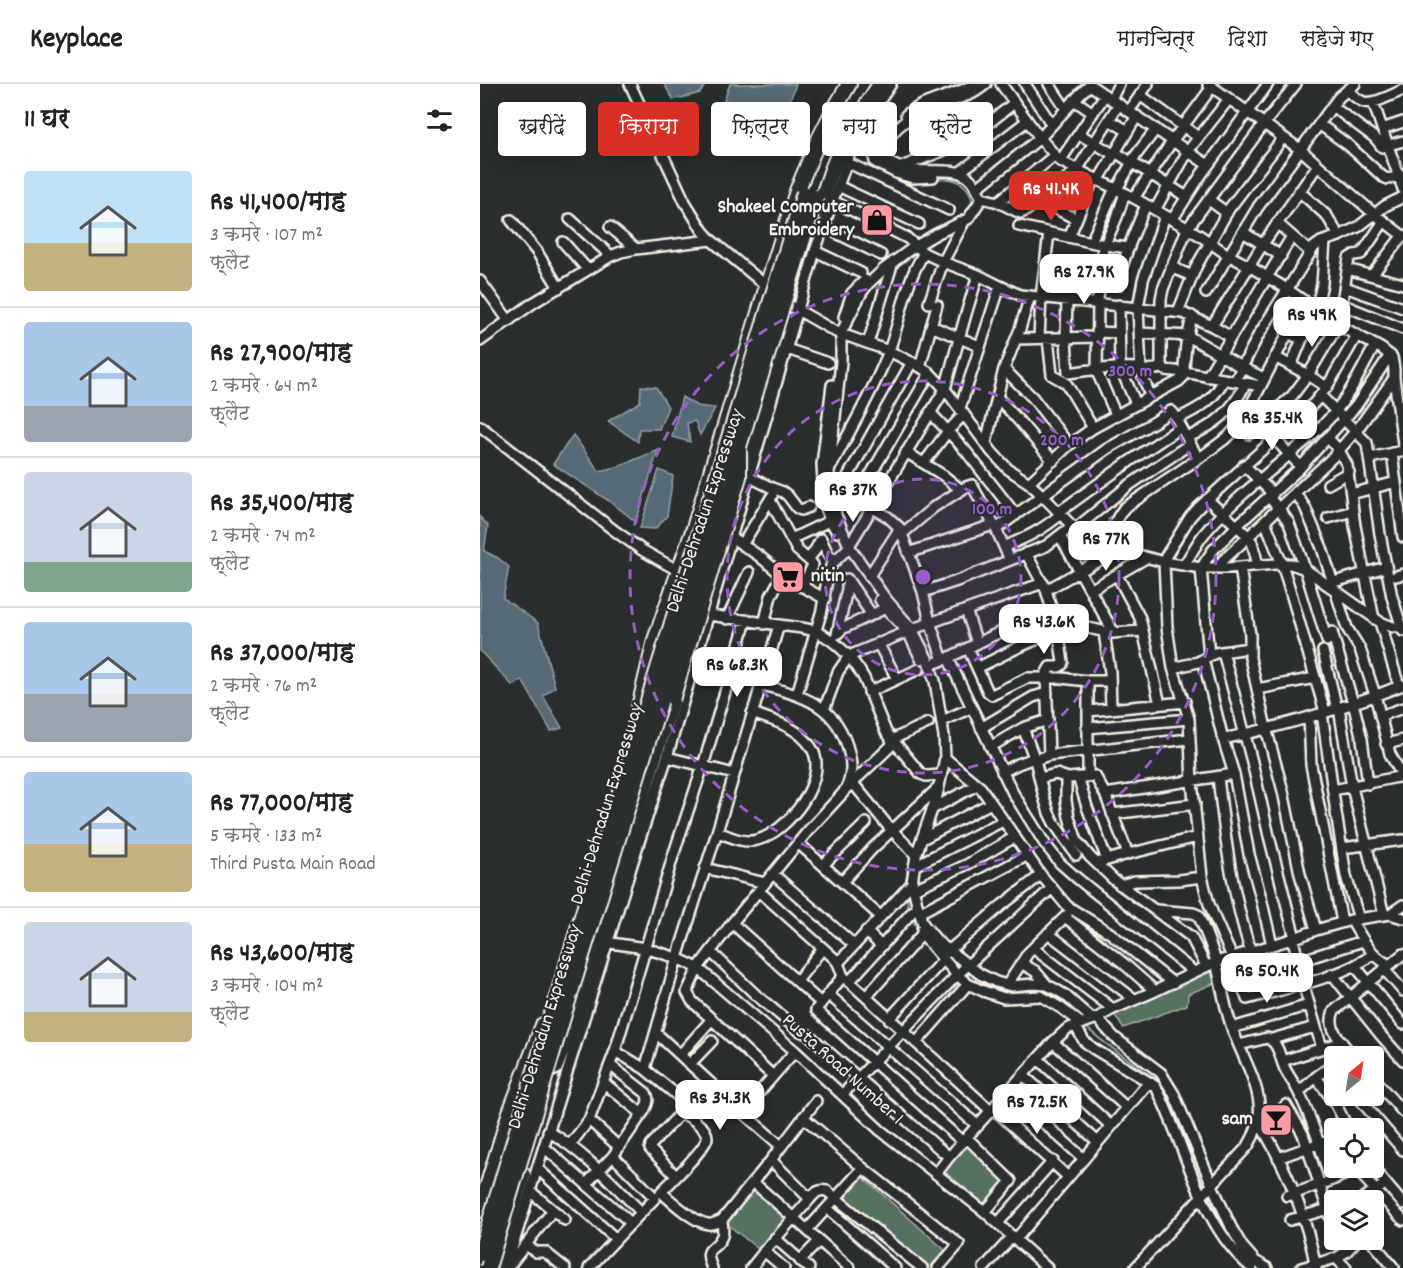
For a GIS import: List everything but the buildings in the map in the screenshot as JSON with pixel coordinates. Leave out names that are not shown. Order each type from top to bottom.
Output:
[{"type":"highway","name":"Delhi–Dehradun Expressway","points":[[480,1210],[509,1115],[551,1002],[630,747],[655,640],[694,528],[801,181],[817,143],[849,84]]},
{"type":"highway","name":"Delhi-Dehradun Expressway","points":[[480,1254],[804,193],[828,136],[857,84]]},
{"type":"highway","name":"Delhi-Dehradun Expressway","points":[[488,1268],[558,1032],[822,178],[848,123],[872,84]]},
{"type":"highway","name":"Delhi–Dehradun Expressway","points":[[495,1268],[553,1071],[600,940],[675,672],[701,614],[705,576],[793,307],[813,224],[844,140],[880,84]]},
{"type":"main road","points":[[600,940],[740,477],[740,439]]},
{"type":"street","points":[[630,84],[685,202],[711,240],[793,307],[838,333],[889,351],[930,373],[1008,469],[1029,483],[1085,537],[1146,558],[1201,568],[1291,564],[1305,569],[1377,620],[1402,628],[1392,597],[1386,567],[1367,443],[1321,396]]},
{"type":"street","points":[[507,1268],[538,1169],[600,940],[639,842],[697,657],[701,614],[731,537],[787,349],[793,307],[824,227],[850,150],[891,84]]},
{"type":"street","points":[[846,323],[842,320],[852,293],[876,269],[963,216],[975,201],[974,192],[966,181],[951,177],[913,178],[896,173],[875,162],[874,155],[886,133],[916,106],[956,93],[974,84]]},
{"type":"street","points":[[986,84],[970,94],[907,119],[894,131],[885,145],[884,159],[899,168],[960,172],[968,176],[982,198],[998,202],[1021,213],[1077,170],[1109,120],[1112,100],[1119,84]]},
{"type":"street","points":[[1025,84],[1052,125]]},
{"type":"street","points":[[1049,84],[1066,109]]},
{"type":"street","points":[[1075,84],[1077,96],[1093,113]]},
{"type":"street","points":[[1069,237],[1096,179],[1128,130],[1140,96],[1148,84]]},
{"type":"street","points":[[1150,396],[1141,370],[1138,308],[1143,280],[1169,218],[1187,197],[1268,84]]},
{"type":"street","points":[[1162,368],[1163,289],[1187,229],[1296,84]]},
{"type":"street","points":[[977,188],[1040,138],[1077,96],[1091,85],[1208,165]]},
{"type":"street","points":[[1006,86],[1014,103],[1057,158],[1123,192],[1210,242],[1395,358]]},
{"type":"street","points":[[1091,242],[1123,192],[1151,173],[1183,126],[1215,86],[1229,99],[1301,150],[1373,213],[1403,235],[1372,275]]},
{"type":"street","points":[[1206,293],[1258,207],[1332,106],[1351,87],[1362,101],[1373,102],[1403,90]]},
{"type":"street","points":[[1140,96],[1198,137]]},
{"type":"street","points":[[1155,210],[1188,151],[1229,99]]},
{"type":"street","points":[[998,202],[1057,158],[1079,134],[1093,113],[1112,100]]},
{"type":"street","points":[[1373,102],[1401,175],[1403,189]]},
{"type":"street","points":[[899,168],[957,145],[1014,103]]},
{"type":"street","points":[[1332,106],[1375,138],[1382,147],[1403,141]]},
{"type":"street","points":[[1109,120],[1147,140]]},
{"type":"street","points":[[960,172],[1027,121]]},
{"type":"street","points":[[1382,129],[1403,122]]},
{"type":"street","points":[[1319,124],[1383,177],[1401,175]]},
{"type":"street","points":[[1116,415],[1097,368],[1100,265],[1104,245],[1117,217],[1132,161],[1156,129]]},
{"type":"street","points":[[1079,134],[1132,161],[1187,197]]},
{"type":"street","points":[[1179,312],[1192,276],[1227,213],[1282,138]]},
{"type":"street","points":[[846,162],[949,210]]},
{"type":"street","points":[[1212,326],[1263,244],[1318,165]]},
{"type":"street","points":[[838,186],[919,224]]},
{"type":"street","points":[[1299,191],[1327,216],[1339,236]]},
{"type":"street","points":[[1235,381],[1258,336],[1316,244],[1358,227],[1373,213],[1403,197]]},
{"type":"street","points":[[982,198],[971,216],[914,244],[867,284],[838,333],[823,491],[827,514],[838,536],[889,607],[909,630],[930,665],[935,681],[944,736],[945,758],[922,838],[914,853],[911,886],[913,913],[922,935],[946,958],[1006,985],[1047,985],[1065,995],[1087,1021],[1084,1041],[1156,1087],[1187,1162],[1232,1227],[1242,1246],[1255,1261],[1267,1268]]},
{"type":"street","points":[[1039,200],[1076,219]]},
{"type":"street","points":[[1209,200],[1227,213]]},
{"type":"street","points":[[833,201],[907,238],[924,253],[1020,294],[1179,312],[1192,316],[1231,337]]},
{"type":"street","points":[[1118,285],[1120,273],[1146,205]]},
{"type":"street","points":[[570,219],[611,256]]},
{"type":"street","points":[[512,220],[537,252],[559,288]]},
{"type":"street","points":[[833,503],[877,422],[916,365],[931,326],[933,304],[943,262],[965,220]]},
{"type":"street","points":[[1249,434],[1292,396],[1308,375],[1336,323],[1349,258],[1363,252],[1384,221]]},
{"type":"street","points":[[1277,223],[1310,252]]},
{"type":"street","points":[[1019,226],[1104,245],[1129,248]]},
{"type":"street","points":[[610,227],[636,249]]},
{"type":"street","points":[[824,227],[881,255]]},
{"type":"street","points":[[1049,232],[1041,297],[1044,338],[1052,375],[1066,383],[1093,428]]},
{"type":"street","points":[[1243,232],[1281,256]]},
{"type":"street","points":[[1207,376],[1292,236]]},
{"type":"street","points":[[480,341],[533,303],[611,256],[636,249],[711,240]]},
{"type":"street","points":[[1291,366],[1317,311],[1322,284],[1325,241]]},
{"type":"street","points":[[563,242],[588,270]]},
{"type":"street","points":[[815,251],[861,273]]},
{"type":"street","points":[[889,607],[885,598],[847,549],[826,473],[880,372],[889,351],[909,283],[924,253]]},
{"type":"street","points":[[868,343],[893,262]]},
{"type":"street","points":[[1045,263],[1071,267],[1075,264],[1100,265]]},
{"type":"street","points":[[1071,267],[1066,338],[1068,373],[1097,368],[1119,367],[1141,370],[1162,368],[1246,383],[1262,382]]},
{"type":"street","points":[[1171,267],[1192,276]]},
{"type":"street","points":[[1347,269],[1400,283],[1403,272]]},
{"type":"street","points":[[797,694],[825,599],[826,581],[832,564],[847,549],[945,389],[978,275]]},
{"type":"street","points":[[480,281],[509,321]]},
{"type":"street","points":[[924,463],[962,411],[979,346],[1000,286]]},
{"type":"street","points":[[1345,287],[1403,308]]},
{"type":"street","points":[[986,443],[1004,369],[1030,296]]},
{"type":"street","points":[[1104,545],[1124,508],[1229,436],[1237,427],[1251,405],[1305,301]]},
{"type":"street","points":[[1341,304],[1403,329]]},
{"type":"street","points":[[1119,305],[1119,367],[1136,404]]},
{"type":"street","points":[[1029,483],[1069,446],[1093,428],[1183,377],[1192,316]]},
{"type":"street","points":[[931,326],[979,346]]},
{"type":"street","points":[[1016,339],[1066,338],[1119,333]]},
{"type":"street","points":[[1140,333],[1188,336],[1242,367],[1262,382]]},
{"type":"street","points":[[1288,334],[1302,339]]},
{"type":"street","points":[[1357,336],[1321,396],[1207,499],[1190,517],[1167,552],[1164,562],[1167,627],[1173,668],[1189,719],[1192,782],[1203,877],[1209,904],[1247,999],[1355,966],[1373,954]]},
{"type":"street","points":[[1184,565],[1205,533],[1259,481],[1321,427],[1335,411],[1348,396],[1376,345]]},
{"type":"street","points":[[787,349],[836,363]]},
{"type":"street","points":[[1275,357],[1327,387]]},
{"type":"street","points":[[1395,358],[1394,378],[1403,444]]},
{"type":"street","points":[[1272,945],[1249,854],[1234,774],[1223,739],[1206,658],[1201,568],[1213,550],[1301,467],[1356,406],[1395,358]]},
{"type":"street","points":[[1004,369],[1033,398],[1069,446]]},
{"type":"street","points":[[930,373],[856,501],[888,518],[901,531],[923,592],[930,622],[946,659],[1002,772],[1045,844],[1060,863],[1194,972]]},
{"type":"street","points":[[1215,568],[1339,450],[1394,378]]},
{"type":"street","points":[[1004,547],[1046,527],[1060,513],[1188,414],[1211,399],[1224,379]]},
{"type":"street","points":[[923,592],[1046,546],[1226,414],[1246,383]]},
{"type":"street","points":[[997,397],[1053,461]]},
{"type":"street","points":[[930,412],[971,457],[1016,515]]},
{"type":"street","points":[[908,553],[994,527],[1016,515],[1107,449],[1169,412],[1172,412],[1179,423],[1198,458]]},
{"type":"street","points":[[480,426],[642,550],[680,570],[705,576]]},
{"type":"street","points":[[1223,739],[1338,709],[1401,685],[1377,620],[1364,573],[1347,465],[1339,450],[1321,427]]},
{"type":"street","points":[[1274,438],[1301,467]]},
{"type":"street","points":[[1370,458],[1403,451]]},
{"type":"street","points":[[906,452],[944,476],[961,490]]},
{"type":"street","points":[[1392,453],[1403,537]]},
{"type":"street","points":[[1244,465],[1271,496],[1288,523],[1327,641],[1353,703],[1362,739],[1368,784]]},
{"type":"street","points":[[1328,484],[1348,472]]},
{"type":"street","points":[[748,476],[788,496],[797,508],[801,510],[809,507]]},
{"type":"street","points":[[1351,494],[1396,482]]},
{"type":"street","points":[[869,576],[901,531],[970,485],[973,486],[1010,560]]},
{"type":"street","points":[[742,545],[777,489]]},
{"type":"street","points":[[1295,493],[1311,519],[1334,582],[1347,628],[1360,649],[1386,744],[1403,777],[1333,790]]},
{"type":"street","points":[[1207,499],[1248,536],[1252,542],[1258,565]]},
{"type":"street","points":[[770,500],[791,539],[801,554],[813,565],[802,587]]},
{"type":"street","points":[[1328,519],[1353,511]]},
{"type":"street","points":[[1265,521],[1282,564],[1300,622],[1324,712],[1351,920]]},
{"type":"street","points":[[791,539],[827,522]]},
{"type":"street","points":[[1060,536],[1090,590],[1109,632],[1111,709]]},
{"type":"street","points":[[731,537],[768,562],[782,575],[825,599]]},
{"type":"street","points":[[808,559],[821,539],[829,556],[836,560]]},
{"type":"street","points":[[824,710],[838,672],[849,656],[930,622],[1044,587],[1118,550]]},
{"type":"street","points":[[1026,553],[1044,587],[1057,629],[1063,663],[1059,667],[1050,667],[1046,678],[1049,755]]},
{"type":"street","points":[[1090,590],[1146,558]]},
{"type":"street","points":[[1240,567],[1250,635],[1249,648],[1257,689],[1283,791],[1300,874],[1316,930]]},
{"type":"street","points":[[1334,582],[1386,567]]},
{"type":"street","points":[[727,619],[749,572]]},
{"type":"street","points":[[810,573],[826,581]]},
{"type":"street","points":[[764,624],[771,596],[782,575]]},
{"type":"street","points":[[1117,575],[1134,607],[1143,631],[1160,704]]},
{"type":"street","points":[[834,637],[847,589],[847,579],[872,615]]},
{"type":"street","points":[[834,637],[842,629],[889,607]]},
{"type":"street","points":[[966,610],[977,643]]},
{"type":"street","points":[[701,614],[816,631],[834,637],[860,669],[882,725],[921,774],[936,786]]},
{"type":"street","points":[[930,665],[1014,624],[1053,615]]},
{"type":"street","points":[[570,1145],[589,1120],[615,1051],[746,621]]},
{"type":"street","points":[[645,1070],[779,625]]},
{"type":"street","points":[[977,668],[1057,629],[1080,626],[1109,632],[1143,631]]},
{"type":"street","points":[[842,882],[936,786],[940,745],[931,689],[909,630]]},
{"type":"street","points":[[1327,641],[1352,787],[1366,845],[1387,914]]},
{"type":"street","points":[[878,644],[897,679]]},
{"type":"street","points":[[968,648],[988,692],[992,695],[1027,678],[1110,681]]},
{"type":"street","points":[[1173,668],[1223,652],[1249,648]]},
{"type":"street","points":[[1223,652],[1252,762],[1303,983],[1322,1048]]},
{"type":"street","points":[[649,664],[675,672]]},
{"type":"street","points":[[870,692],[919,669]]},
{"type":"street","points":[[1257,689],[1315,678]]},
{"type":"street","points":[[1088,681],[1087,751],[1083,777],[1087,807],[1102,862]]},
{"type":"street","points":[[762,685],[797,694],[824,710],[836,721],[843,731],[851,759],[849,785]]},
{"type":"street","points":[[981,728],[1033,697],[1047,693]]},
{"type":"street","points":[[1088,711],[1185,702]]},
{"type":"street","points":[[942,721],[971,708]]},
{"type":"street","points":[[1380,716],[1403,708]]},
{"type":"street","points":[[717,832],[742,841],[755,841],[767,837],[795,813],[808,794],[814,778],[816,756],[803,737],[788,726],[752,713]]},
{"type":"street","points":[[1308,717],[1311,765],[1351,920],[1373,954],[1387,967],[1403,991]]},
{"type":"street","points":[[1087,728],[1189,719]]},
{"type":"street","points":[[990,747],[1023,728],[1048,720]]},
{"type":"street","points":[[773,1076],[692,1001],[687,992],[698,968],[732,923],[849,785],[893,741],[928,723]]},
{"type":"street","points":[[1023,728],[1035,759],[1049,813],[1076,855]]},
{"type":"street","points":[[1002,772],[1018,764],[1049,755],[1189,739]]},
{"type":"street","points":[[1386,744],[1403,740]]},
{"type":"street","points":[[667,757],[734,774]]},
{"type":"street","points":[[945,758],[977,785],[1041,875],[1072,909],[1110,933],[1173,983]]},
{"type":"street","points":[[1040,778],[1056,774],[1066,778],[1095,776],[1105,794],[1128,854]]},
{"type":"street","points":[[1105,794],[1234,774]]},
{"type":"street","points":[[1218,777],[1230,873],[1251,952]]},
{"type":"street","points":[[1066,778],[1066,801],[1073,832],[1085,852],[1102,862],[1120,885],[1191,938],[1206,966]]},
{"type":"street","points":[[849,785],[914,853]]},
{"type":"street","points":[[911,886],[906,882],[929,811],[977,785]]},
{"type":"street","points":[[922,838],[991,803]]},
{"type":"street","points":[[1112,814],[1195,804]]},
{"type":"street","points":[[914,866],[1003,821]]},
{"type":"street","points":[[823,865],[866,823]]},
{"type":"street","points":[[838,963],[853,944],[911,886],[968,864],[1015,837]]},
{"type":"street","points":[[1102,862],[1198,837]]},
{"type":"street","points":[[1342,848],[1403,840]]},
{"type":"street","points":[[798,843],[880,916]]},
{"type":"street","points":[[985,1212],[1011,1180],[816,1010],[828,994],[881,946],[913,913],[1028,855]]},
{"type":"street","points":[[705,868],[762,887],[838,963],[846,979],[916,1043],[1053,1161],[1068,1177]]},
{"type":"street","points":[[773,874],[853,944]]},
{"type":"street","points":[[890,1019],[946,958],[1001,906],[1041,875]]},
{"type":"street","points":[[1120,885],[1135,881],[1203,877]]},
{"type":"street","points":[[842,1095],[956,975],[1052,888]]},
{"type":"street","points":[[936,1174],[1008,1091],[1067,1029],[1216,962],[1351,920],[1387,914],[1403,905]]},
{"type":"street","points":[[1006,985],[1033,948],[1072,909]]},
{"type":"street","points":[[1135,1268],[1234,1163],[1255,1136],[1260,1124],[1256,1089],[1232,1028],[1222,995],[1216,962],[1198,915],[1156,910]]},
{"type":"street","points":[[913,913],[923,924],[956,975],[968,984],[1004,998],[1041,996],[1114,1037],[1161,1072],[1174,1094],[1224,1238],[1252,1268]]},
{"type":"street","points":[[1387,914],[1403,918]]},
{"type":"street","points":[[1065,917],[1155,991]]},
{"type":"street","points":[[732,923],[821,1003]]},
{"type":"street","points":[[866,931],[881,946]]},
{"type":"street","points":[[1048,933],[1134,999]]},
{"type":"street","points":[[866,997],[922,935]]},
{"type":"street","name":"Pusta Road Number 1","points":[[600,940],[645,948],[677,958],[698,968],[795,1051],[880,1130],[985,1212],[1047,1268]]},
{"type":"street","points":[[1276,991],[1273,973],[1280,967],[1363,940]]},
{"type":"street","points":[[797,981],[823,948]]},
{"type":"street","points":[[1033,948],[1113,1009]]},
{"type":"street","points":[[711,952],[756,994],[798,1030],[809,1035],[949,1157]]},
{"type":"street","points":[[1345,1046],[1333,1028],[1331,1021],[1334,1011],[1402,956]]},
{"type":"street","points":[[1021,963],[1035,971],[1047,985]]},
{"type":"street","points":[[1355,966],[1403,1024]]},
{"type":"street","points":[[1332,974],[1403,1060]]},
{"type":"street","points":[[916,1043],[968,984]]},
{"type":"street","points":[[828,994],[978,1126]]},
{"type":"street","points":[[1232,1028],[1309,1005]]},
{"type":"street","points":[[680,1055],[712,1019]]},
{"type":"street","points":[[1239,1045],[1315,1027]]},
{"type":"street","points":[[656,1033],[781,1146]]},
{"type":"street","points":[[1272,1039],[1284,1068],[1299,1092],[1320,1143],[1330,1181]]},
{"type":"street","points":[[690,1065],[712,1041]]},
{"type":"street","points":[[1053,1042],[1127,1108]]},
{"type":"street","points":[[1282,1061],[1342,1042]]},
{"type":"street","points":[[615,1051],[645,1070],[678,1096]]},
{"type":"street","points":[[742,1112],[795,1051]]},
{"type":"street","points":[[531,1057],[532,1064],[540,1071],[553,1071]]},
{"type":"street","points":[[1038,1059],[1111,1126]]},
{"type":"street","points":[[586,1184],[613,1156],[648,1104],[649,1098],[646,1093],[610,1065]]},
{"type":"street","points":[[1299,1092],[1324,1072]]},
{"type":"street","points":[[1023,1076],[1098,1142]]},
{"type":"street","points":[[1317,1077],[1343,1118]]},
{"type":"street","points":[[603,1082],[642,1114]]},
{"type":"street","points":[[998,1268],[987,1264],[1014,1238],[1149,1082]]},
{"type":"street","points":[[1384,1090],[1403,1112]]},
{"type":"street","points":[[1008,1091],[1084,1159]]},
{"type":"street","points":[[613,1156],[658,1195],[697,1220],[706,1224],[714,1224],[722,1220],[816,1101]]},
{"type":"street","points":[[1260,1124],[1274,1119],[1286,1106],[1303,1134],[1324,1192]]},
{"type":"street","points":[[1365,1106],[1403,1150]]},
{"type":"street","points":[[588,1268],[676,1176],[706,1142],[705,1131],[687,1115],[681,1114],[651,1145],[650,1149],[676,1176]]},
{"type":"street","points":[[803,1117],[958,1244],[938,1268]]},
{"type":"street","points":[[589,1120],[619,1146]]},
{"type":"street","points":[[1260,1124],[1274,1148],[1290,1195],[1302,1216],[1315,1266]]},
{"type":"street","points":[[548,1131],[570,1145],[599,1170],[641,1212]]},
{"type":"street","points":[[1278,1158],[1324,1142]]},
{"type":"street","points":[[544,1147],[631,1223]]},
{"type":"street","points":[[771,1160],[810,1199]]},
{"type":"street","points":[[998,1223],[1053,1161]]},
{"type":"street","points":[[807,1230],[864,1168]]},
{"type":"street","points":[[538,1169],[616,1239]]},
{"type":"street","points":[[1290,1195],[1336,1178]]},
{"type":"street","points":[[1366,1178],[1376,1190],[1386,1183]]},
{"type":"street","points":[[1382,1178],[1401,1197]]},
{"type":"street","points":[[753,1182],[819,1241],[839,1264],[850,1268]]},
{"type":"street","points":[[751,1268],[816,1192],[821,1190],[836,1198],[910,1264],[922,1268]]},
{"type":"street","points":[[531,1192],[565,1220]]},
{"type":"street","points":[[1384,1199],[1403,1220]]},
{"type":"street","points":[[827,1208],[895,1268]]},
{"type":"street","points":[[1290,1220],[1324,1209]]},
{"type":"street","points":[[507,1268],[553,1210]]},
{"type":"street","points":[[712,1268],[708,1257],[709,1252],[723,1234],[722,1220]]},
{"type":"street","points":[[775,1238],[809,1268]]},
{"type":"street","points":[[800,1261],[819,1241]]},
{"type":"street","points":[[526,1245],[536,1252],[543,1251],[565,1268]]},
{"type":"street","points":[[1301,1268],[1315,1266],[1349,1250]]},
{"type":"street","points":[[1379,1250],[1394,1268]]},
{"type":"street","points":[[764,1251],[784,1268]]},
{"type":"street","points":[[1336,1258],[1346,1268]]},
{"type":"green space","points":[[1211,970],[1215,983],[1188,994],[1187,1005],[1123,1028],[1113,1012]]},
{"type":"green space","points":[[967,1138],[1010,1183],[985,1210],[940,1170]]},
{"type":"green space","points":[[862,1176],[945,1250],[929,1268],[913,1268],[839,1201]]},
{"type":"green space","points":[[753,1182],[790,1215],[763,1253],[722,1220]]},
{"type":"water","points":[[664,84],[706,84],[700,93],[673,99]]},
{"type":"water","points":[[730,84],[796,84],[790,102],[724,100]]},
{"type":"water","points":[[641,386],[656,387],[668,407],[659,429],[639,429],[638,442],[608,421],[640,402]]},
{"type":"water","points":[[682,397],[697,406],[715,408],[700,435],[695,421],[687,423],[690,442],[672,437]]},
{"type":"water","points":[[573,435],[599,471],[617,467],[658,450],[636,522],[612,503],[553,464]]},
{"type":"water","points":[[659,470],[673,476],[667,516],[655,529],[640,528]]},
{"type":"water","points":[[480,517],[488,526],[484,551],[509,567],[503,598],[538,623],[555,687],[543,696],[562,728],[551,731],[522,680],[513,686],[480,651]]},
{"type":"waterway","points":[[871,163],[882,174],[892,176]]},
{"type":"waterway","points":[[934,179],[950,179],[964,185],[970,193],[971,208]]},
{"type":"waterway","points":[[834,383],[837,356]]},
{"type":"waterway","points":[[857,568],[876,595]]},
{"type":"waterway","points":[[933,698],[939,741]]},
{"type":"waterway","points":[[937,771],[939,758]]},
{"type":"waterway","points":[[905,885],[908,869]]},
{"type":"waterway","points":[[906,894],[909,912]]},
{"type":"waterway","points":[[911,917],[918,930]]},
{"type":"waterway","points":[[1085,1026],[1156,1081]]},
{"type":"waterway","points":[[1164,1094],[1169,1105]]},
{"type":"waterway","points":[[1191,1160],[1205,1187]]},
{"type":"waterway","points":[[1208,1195],[1229,1236]]},
{"type":"place","name":"Shakeel Computer Embroidery","points":[[877,220]]},
{"type":"place","name":"nitin","points":[[788,577]]},
{"type":"place","name":"sam","points":[[1276,1120]]}]
